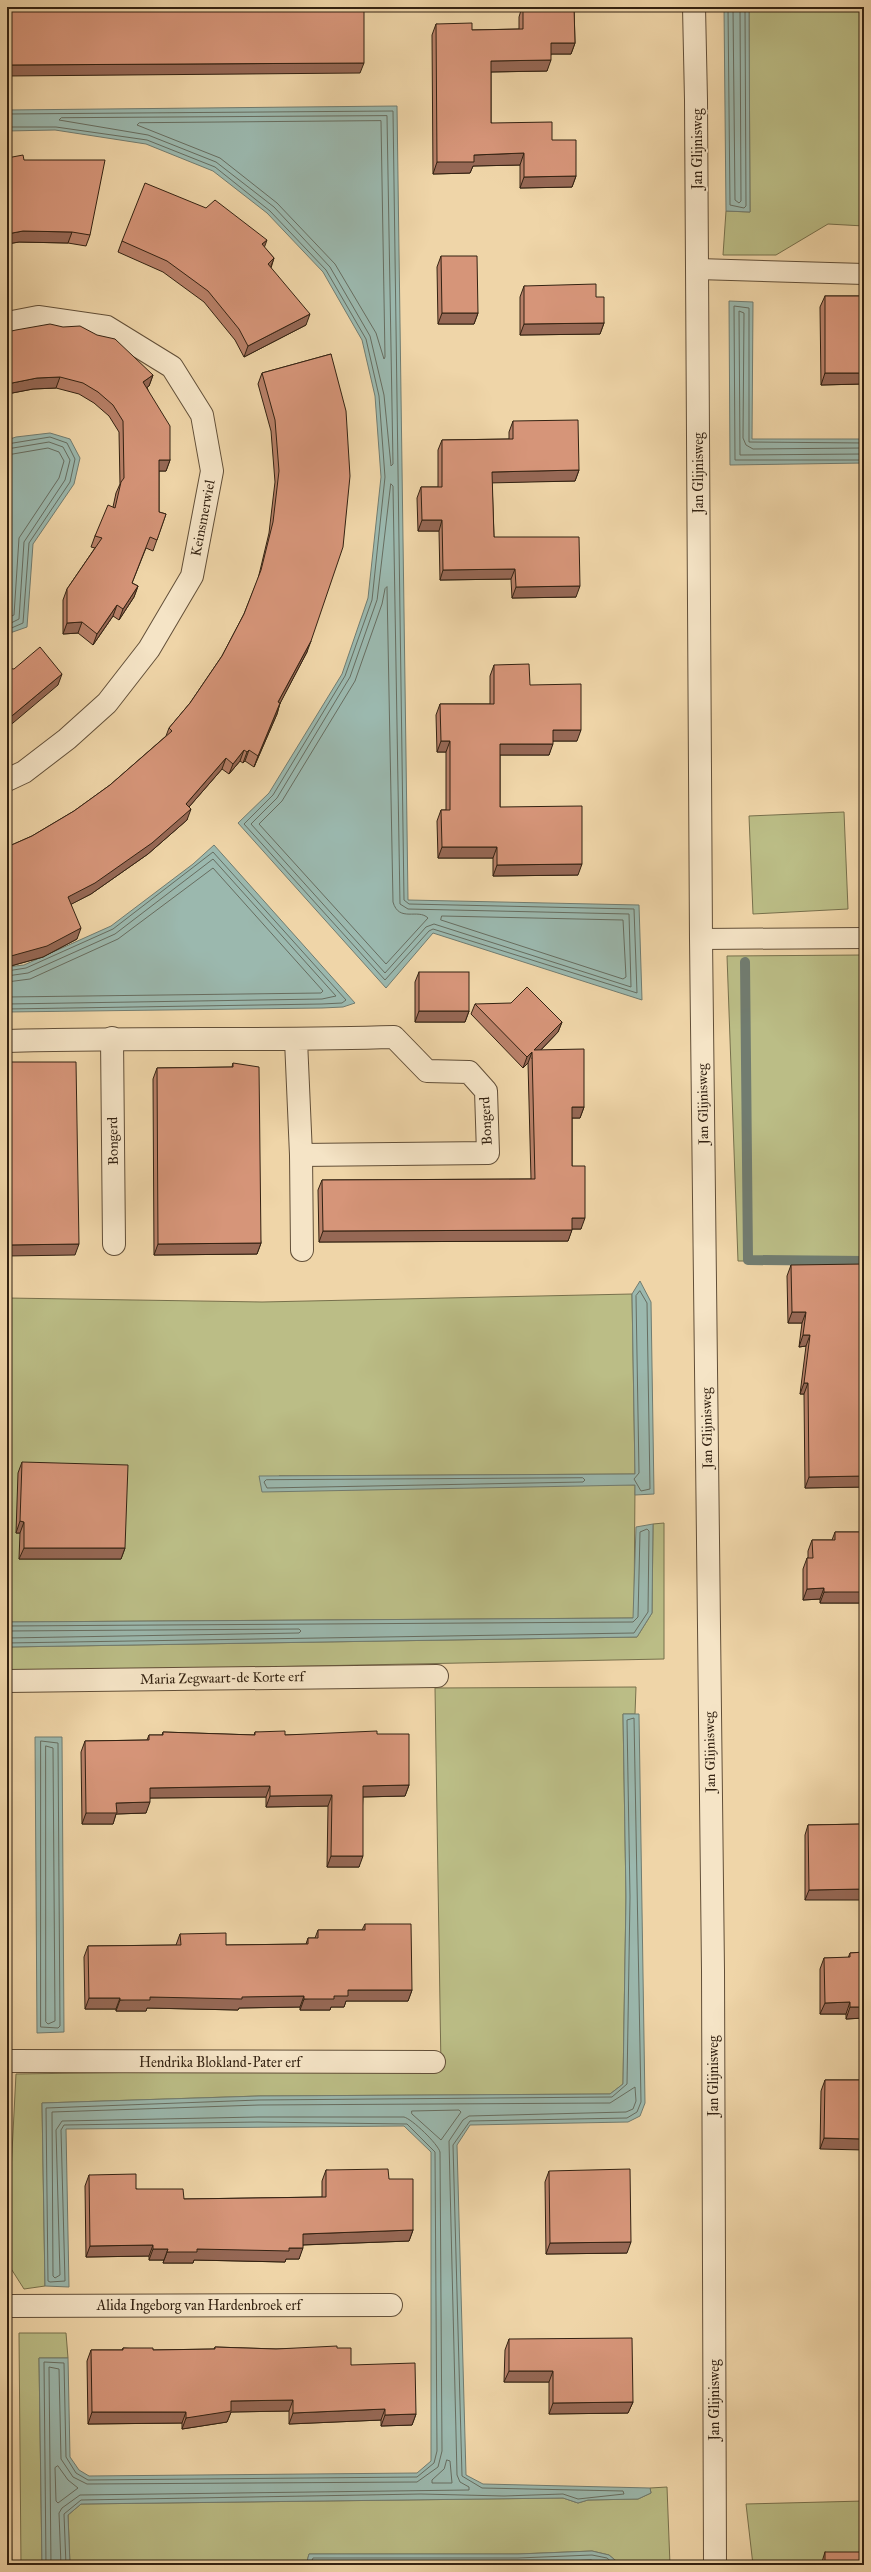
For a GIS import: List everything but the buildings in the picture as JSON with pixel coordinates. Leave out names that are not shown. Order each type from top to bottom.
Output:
[{"type":"street","name":"Jan Glijnisweg","points":[[694,7],[698,269],[701,939],[713,1970],[715,2565]]},
{"type":"street","name":"Keinsmerwiel","points":[[7,323],[38,317],[107,326],[172,367],[202,415],[212,471],[192,576],[149,649],[107,703],[67,739],[24,772],[7,780]]},
{"type":"street","name":"Bongerd","points":[[7,1041],[112,1038],[296,1040],[394,1036],[427,1072],[469,1072],[486,1091],[488,1154],[301,1155]]},
{"type":"street","name":"Bongerd","points":[[112,1038],[114,1244]]},
{"type":"street","points":[[296,1040],[301,1155],[302,1250]]},
{"type":"street","name":"Maria Zegwaart-de Korte erf","points":[[7,1681],[437,1676]]},
{"type":"street","name":"Hendrika Blokland-Pater erf","points":[[7,2061],[434,2062]]},
{"type":"street","name":"Alida Ingeborg van Hardenbroek erf","points":[[7,2306],[391,2305]]},
{"type":"lane","points":[[698,269],[864,274]]},
{"type":"lane","points":[[701,939],[864,938]]},
{"type":"green space","points":[[749,7],[864,7],[864,226],[828,224],[776,255],[723,255],[726,211],[750,212]]},
{"type":"green space","points":[[844,812],[848,909],[753,914],[749,816]]},
{"type":"green space","points":[[864,955],[864,1261],[738,1261],[727,956]]},
{"type":"green space","points":[[632,1294],[635,1474],[279,1476],[635,1485],[634,1618],[7,1622],[7,1298],[262,1302]]},
{"type":"green space","points":[[664,1523],[664,1659],[7,1672],[7,1647],[637,1637],[652,1613],[653,1524]]},
{"type":"green space","points":[[636,1687],[635,1714],[623,1714],[626,1897],[623,2084],[610,2094],[259,2096],[42,2103],[45,2286],[24,2289],[10,2267],[11,2172],[16,2074],[441,2068],[435,1688]]},
{"type":"green space","points":[[19,2333],[66,2333],[68,2358],[39,2358],[42,2565],[21,2565]]},
{"type":"green space","points":[[10,2337],[12,2565],[7,2565],[7,2341]]},
{"type":"green space","points":[[667,2487],[670,2565],[621,2565],[609,2555],[592,2551],[518,2554],[309,2554],[306,2565],[70,2565],[68,2515],[81,2504],[563,2498],[578,2503],[588,2500],[638,2499],[651,2493],[650,2488]]},
{"type":"green space","points":[[864,2501],[864,2565],[753,2565],[746,2504]]},
{"type":"water","points":[[724,7],[749,7],[750,212],[726,211]]},
{"type":"water","points":[[397,106],[408,900],[639,905],[642,1000],[433,933],[386,988],[238,823],[269,793],[342,674],[368,598],[381,477],[375,396],[362,340],[323,272],[267,213],[213,171],[146,144],[55,130],[7,131],[7,110]]},
{"type":"water","points":[[729,301],[753,302],[752,439],[864,439],[864,463],[730,465]]},
{"type":"water","points":[[50,433],[70,439],[80,458],[74,484],[33,544],[27,627],[7,634],[7,440],[16,437]]},
{"type":"water","points":[[214,845],[355,1003],[343,1007],[322,1008],[7,1012],[7,967],[24,965],[111,926],[193,864]]},
{"type":"water","points":[[640,1281],[651,1302],[654,1494],[635,1495],[635,1485],[262,1492],[259,1476],[635,1474],[632,1294]]},
{"type":"water","points":[[653,1524],[652,1613],[637,1637],[7,1647],[7,1622],[633,1618],[636,1527]]},
{"type":"water","points":[[623,1714],[639,1714],[645,2103],[640,2116],[628,2122],[470,2125],[457,2145],[466,2475],[483,2484],[650,2488],[651,2493],[638,2499],[588,2500],[578,2503],[563,2498],[81,2504],[68,2515],[70,2565],[42,2565],[39,2358],[68,2358],[70,2457],[79,2470],[89,2476],[417,2473],[431,2461],[431,2152],[404,2126],[66,2129],[69,2287],[45,2286],[42,2103],[259,2096],[610,2094],[623,2084],[626,1897]]},
{"type":"water","points":[[35,1737],[62,1737],[64,2032],[37,2033]]},
{"type":"water","points":[[592,2551],[609,2555],[621,2565],[306,2565],[309,2554],[518,2554]]},
{"type":"waterway","points":[[745,962],[748,1260],[864,1261]]}]
